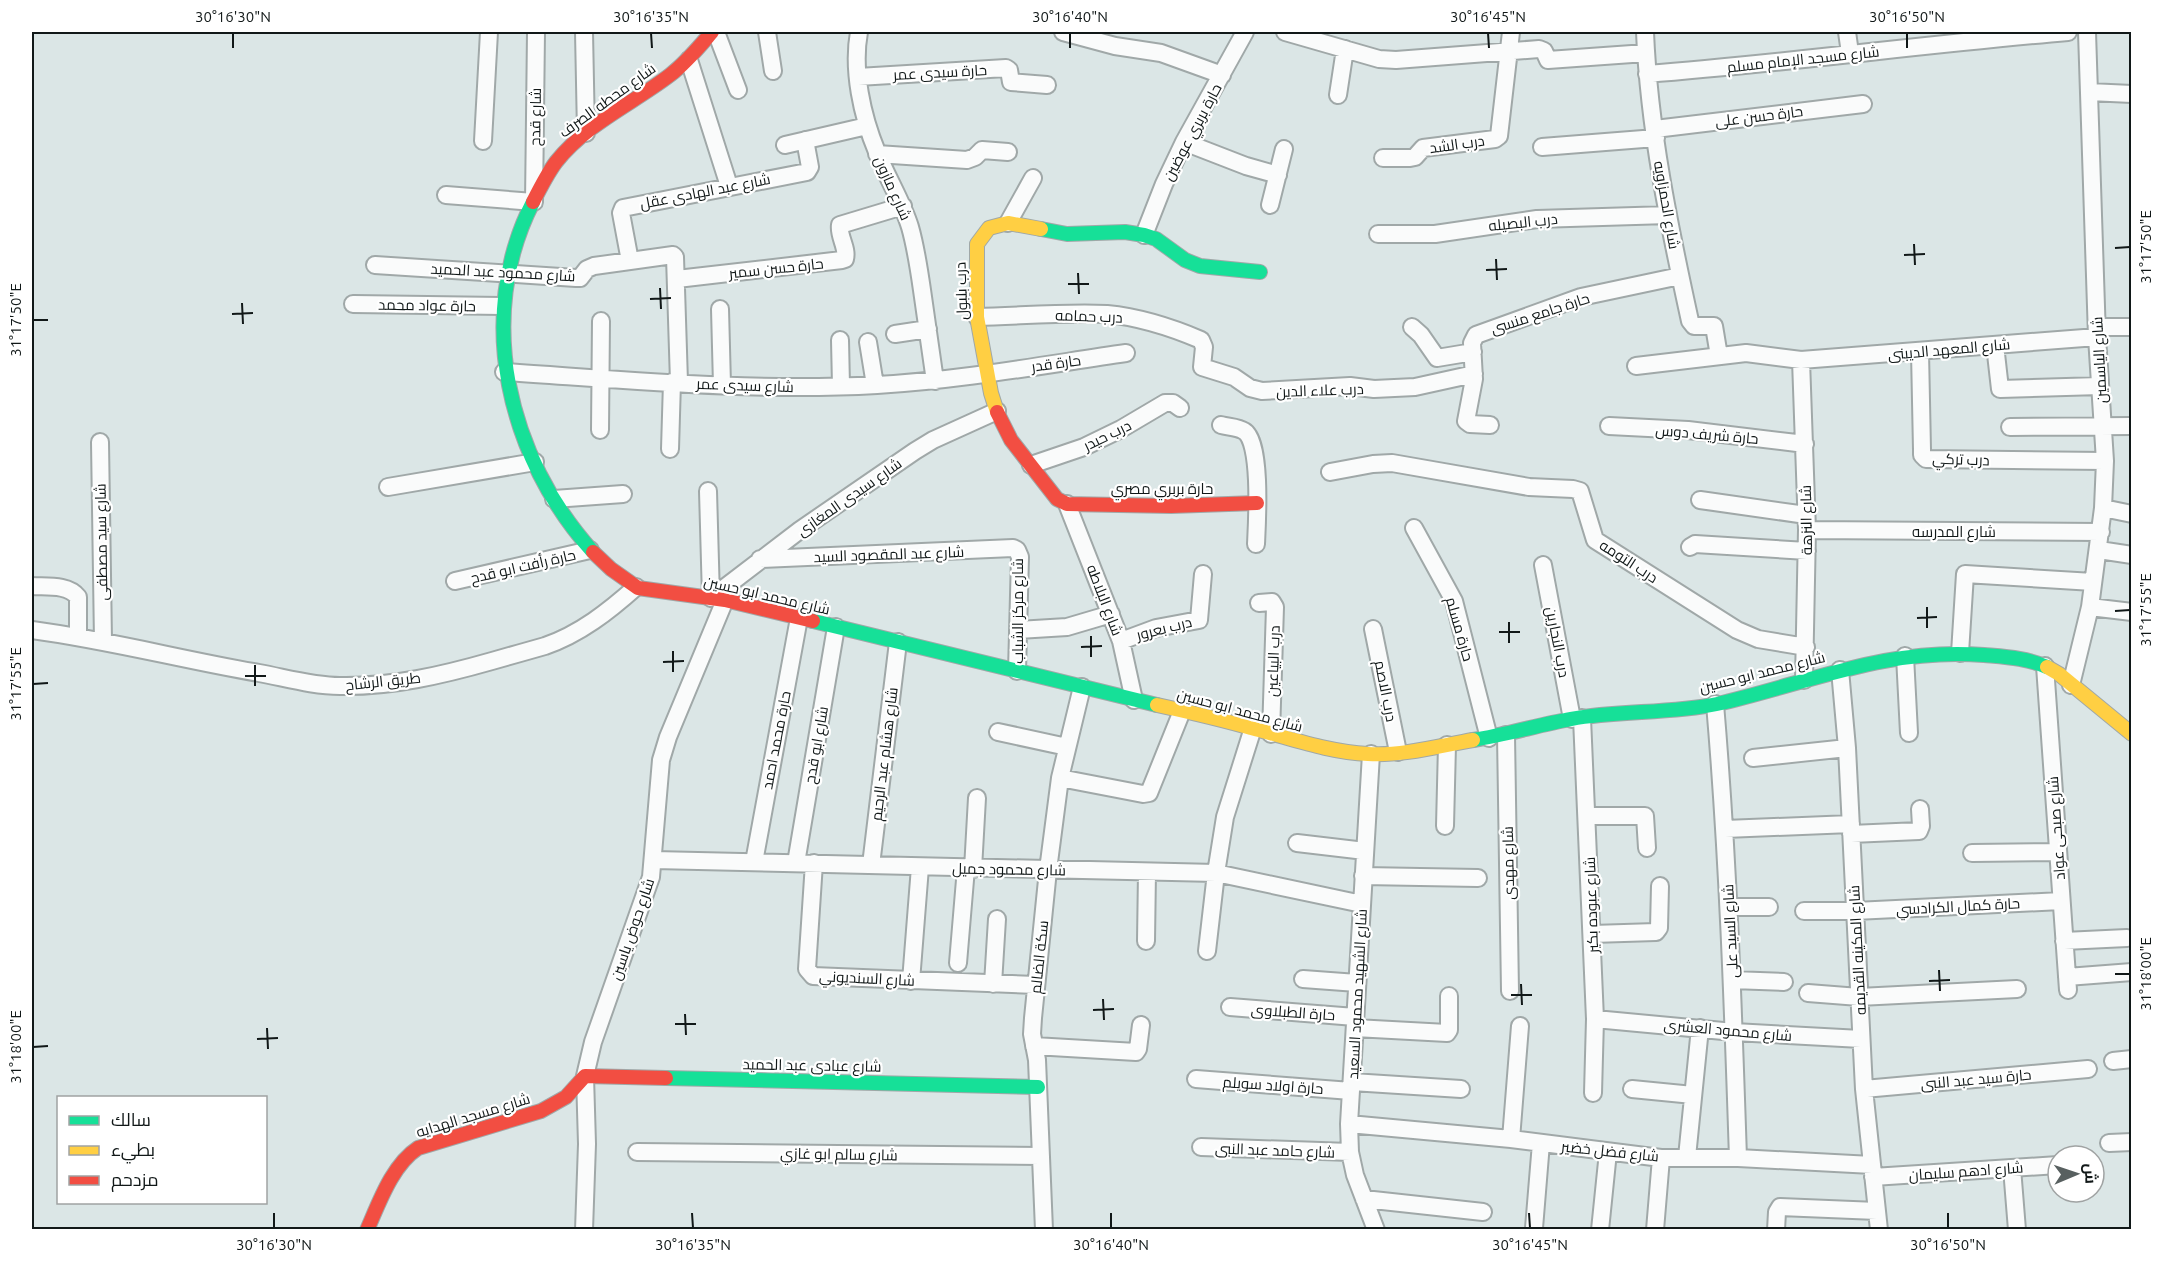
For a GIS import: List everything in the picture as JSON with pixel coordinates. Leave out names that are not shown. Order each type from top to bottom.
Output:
[{"type":"street","points":[[483,141],[489,32]]},
{"type":"street","name":"شارع قدح","points":[[534,202],[536,32]]},
{"type":"street","points":[[584,32],[586,133]]},
{"type":"street","points":[[714,32],[738,90]]},
{"type":"street","name":"شارع محطه الصرف","points":[[636,587],[611,570],[590,550],[570,525],[535,462],[517,416],[504,372],[501,338],[502,306],[507,272],[514,247],[546,176],[558,160],[586,133],[689,60],[714,32]]},
{"type":"street","points":[[767,32],[773,71]]},
{"type":"street","name":"شارع مازون","points":[[859,32],[858,77],[867,126],[877,154],[903,206],[916,249],[935,381]]},
{"type":"street","points":[[1064,32],[1115,46],[1161,53],[1222,75]]},
{"type":"street","points":[[1285,32],[1379,59],[1396,60],[1542,50],[1548,60],[1646,53]]},
{"type":"street","name":"درب الشد","points":[[1383,158],[1410,158],[1415,157],[1423,148],[1495,139],[1499,136],[1511,32]]},
{"type":"street","name":"شارع الحمزاويه","points":[[1645,32],[1647,74],[1655,133],[1668,215],[1690,321],[1694,326],[1714,326],[1719,356]]},
{"type":"street","points":[[1847,32],[1850,53]]},
{"type":"street","name":"شارع مسجد الإمام مسلم","points":[[1647,74],[1850,53],[1944,37],[2068,32]]},
{"type":"street","name":"شارع الياسمين","points":[[2070,685],[2090,607],[2103,508],[2104,461],[2097,332],[2087,32]]},
{"type":"street","name":"حارة بربري عوضين","points":[[1144,235],[1164,184],[1184,142],[1222,75],[1239,33]]},
{"type":"street","points":[[1338,95],[1345,49]]},
{"type":"street","points":[[689,60],[729,186]]},
{"type":"street","name":"حارة سيدى عمر","points":[[858,77],[1006,68],[1009,69],[1011,82],[1047,85]]},
{"type":"street","points":[[2089,92],[2132,94]]},
{"type":"street","name":"حارة حسن على","points":[[1542,147],[1863,104]]},
{"type":"street","points":[[785,145],[867,126]]},
{"type":"street","name":"شارع عبد الهادى عقل","points":[[630,261],[621,213],[623,208],[809,171],[805,140]]},
{"type":"street","points":[[1184,142],[1246,166],[1278,175]]},
{"type":"street","points":[[1270,205],[1284,149]]},
{"type":"street","points":[[877,154],[967,160],[975,157],[982,150],[1008,152]]},
{"type":"street","points":[[1033,178],[1008,223],[1067,234],[1125,232],[1144,235],[1156,239],[1185,260],[1200,266],[1211,269],[1260,272]]},
{"type":"street","points":[[446,195],[534,202]]},
{"type":"street","name":"حارة حسن سمير","points":[[677,279],[842,261],[846,254],[839,230],[840,225],[903,206]]},
{"type":"street","name":"درب البصيله","points":[[1378,234],[1435,234],[1537,219],[1668,215]]},
{"type":"street","name":"درب بلبول","points":[[1008,223],[989,228],[981,235],[977,243],[977,317],[986,373],[997,411],[1011,440],[1053,495],[1066,504]]},
{"type":"street","name":"شارع محمود عبد الحميد","points":[[375,265],[580,278],[587,269],[594,266],[673,255],[677,279]]},
{"type":"street","name":"حارة جامع منسى","points":[[1473,352],[1472,338],[1487,329],[1581,297],[1680,276]]},
{"type":"street","points":[[670,448],[675,382],[677,279]]},
{"type":"street","name":"حارة عواد محمد","points":[[353,304],[502,306]]},
{"type":"street","points":[[720,309],[722,385]]},
{"type":"street","name":"درب حمامه","points":[[977,317],[1108,315],[1133,318],[1198,339]]},
{"type":"street","points":[[600,429],[601,321]]},
{"type":"street","points":[[1412,327],[1421,335],[1437,358],[1473,352],[1474,374],[1466,421],[1470,424],[1490,425]]},
{"type":"street","name":"شارع المعهد الديبنى","points":[[1636,366],[1746,353],[1801,360],[1920,352],[1995,345],[2132,327]]},
{"type":"street","points":[[895,334],[928,329]]},
{"type":"street","name":"درب علاء الدين","points":[[1198,339],[1204,347],[1202,367],[1234,377],[1250,388],[1262,392],[1350,386],[1374,389],[1415,387],[1474,374]]},
{"type":"street","points":[[840,340],[841,386]]},
{"type":"street","points":[[868,342],[875,385]]},
{"type":"street","points":[[1995,345],[2000,389],[2100,386]]},
{"type":"street","name":"درب تركي","points":[[1920,352],[1922,455],[1926,459],[2104,461]]},
{"type":"street","name":"حارة قدر","points":[[986,373],[1126,353]]},
{"type":"street","name":"شارع النزهة","points":[[1801,360],[1807,551],[1804,680]]},
{"type":"street","name":"شارع سيدى عمر","points":[[504,372],[722,385],[841,386],[935,381],[986,373]]},
{"type":"street","name":"درب حيدر","points":[[1030,465],[1084,447],[1122,429],[1165,403],[1173,403],[1180,408]]},
{"type":"street","name":"شارع سيدى المغازى","points":[[718,599],[760,559],[933,440],[997,411]]},
{"type":"street","points":[[1221,425],[1245,431],[1254,449],[1257,502],[1256,544]]},
{"type":"street","name":"حارة شريف دوس","points":[[1609,426],[1688,430],[1805,444]]},
{"type":"street","points":[[2010,427],[2132,426]]},
{"type":"street","name":"شارع سيد مصطفى","points":[[100,442],[103,641]]},
{"type":"street","points":[[388,487],[535,462]]},
{"type":"street","name":"درب التومه","points":[[1330,472],[1392,463],[1529,487],[1580,491],[1595,540],[1737,630],[1758,639],[1806,647]]},
{"type":"street","points":[[708,491],[718,599]]},
{"type":"street","points":[[554,499],[623,494]]},
{"type":"street","name":"شارع المدرسه","points":[[1700,500],[1806,523],[2101,532]]},
{"type":"street","name":"حارة بربري مصري","points":[[1066,504],[1171,506],[1257,502]]},
{"type":"street","name":"شارع البلاطه","points":[[1066,504],[1121,641],[1134,700]]},
{"type":"street","points":[[2103,508],[2132,514]]},
{"type":"street","name":"حارة مسلم","points":[[1414,528],[1454,601],[1489,738]]},
{"type":"street","points":[[1690,547],[1695,544],[1807,551]]},
{"type":"street","name":"حارة رأفت ابو قدح","points":[[455,581],[590,550]]},
{"type":"street","name":"شارع عبد المقصود السيد","points":[[760,559],[1017,550]]},
{"type":"street","name":"شارع مركز الشباب","points":[[1017,550],[1020,557],[1017,671]]},
{"type":"street","points":[[2099,550],[2132,555]]},
{"type":"street","name":"درب النجارين","points":[[1543,565],[1577,718]]},
{"type":"street","name":"درب بعرور","points":[[1121,641],[1156,628],[1199,620],[1203,574]]},
{"type":"street","points":[[1960,654],[1965,574],[2093,582]]},
{"type":"street","points":[[32,586],[64,588],[78,597],[78,636]]},
{"type":"street","name":"طريق الرشاح","points":[[32,630],[78,636],[228,668],[310,682],[338,686],[380,685],[416,680],[547,645],[579,630],[599,617],[636,587]]},
{"type":"street","name":"شارع محمد ابو حسين","points":[[636,587],[718,599],[1253,728],[1312,746],[1371,754],[1489,738],[1577,718],[1715,704],[1840,670],[1905,656],[1960,654],[2019,658],[2045,666]]},
{"type":"street","name":"شارع حوض ياسين","points":[[584,1230],[587,1144],[585,1076],[593,1042],[651,876],[661,760],[718,599]]},
{"type":"street","name":"درب البياعين","points":[[1259,603],[1272,602],[1275,607],[1271,734]]},
{"type":"street","points":[[2090,607],[2132,612]]},
{"type":"street","points":[[1018,630],[1067,627],[1111,614]]},
{"type":"street","name":"حارة محمد احمد","points":[[754,862],[799,618]]},
{"type":"street","name":"شارع ابو قدح","points":[[796,863],[836,627]]},
{"type":"street","name":"درب الاصم","points":[[1373,629],[1398,752]]},
{"type":"street","name":"شارع هشام عبد الرحيم","points":[[871,865],[897,642]]},
{"type":"street","points":[[1905,656],[1910,733]]},
{"type":"street","points":[[2045,666],[2132,734]]},
{"type":"street","name":"شارع صبحى عواد","points":[[2045,666],[2068,983],[2132,972]]},
{"type":"street","name":"شارع المكينه القديمه","points":[[1840,670],[1847,748],[1864,1089],[1879,1230]]},
{"type":"street","name":"سكة الضالم","points":[[1044,1230],[1037,1060],[1032,1034],[1048,870],[1060,778],[1082,687]]},
{"type":"street","name":"شارع السيد على","points":[[1715,704],[1729,907],[1738,1158]]},
{"type":"street","points":[[1060,778],[1143,794],[1149,793],[1182,711]]},
{"type":"street","name":"شارع عبوده بكير","points":[[1577,718],[1587,816],[1595,1019],[1593,1093]]},
{"type":"street","points":[[1207,951],[1216,873],[1226,818],[1253,728]]},
{"type":"street","points":[[998,732],[1068,747]]},
{"type":"street","name":"شارع مهدى","points":[[1506,735],[1510,991]]},
{"type":"street","points":[[1445,826],[1447,745]]},
{"type":"street","points":[[1753,758],[1847,748]]},
{"type":"street","name":"شارع الشهيد محمود السعيد","points":[[1371,754],[1349,1124],[1350,1152],[1376,1230]]},
{"type":"street","points":[[958,963],[977,798]]},
{"type":"street","points":[[1725,829],[1919,831],[1920,809]]},
{"type":"street","points":[[1587,816],[1645,816],[1647,848]]},
{"type":"street","points":[[1297,843],[1365,851]]},
{"type":"street","points":[[1972,853],[2058,852]]},
{"type":"street","name":"شارع محمود جميل","points":[[654,860],[1216,873],[1362,904]]},
{"type":"street","name":"شارع السنديوني","points":[[814,863],[807,969],[813,976],[1036,985]]},
{"type":"street","points":[[911,981],[920,867]]},
{"type":"street","points":[[1146,941],[1147,872]]},
{"type":"street","points":[[1363,876],[1478,878]]},
{"type":"street","points":[[1592,934],[1656,932],[1659,928],[1660,886]]},
{"type":"street","name":"حارة كمال الكرادسي","points":[[1804,910],[1855,911],[2061,901]]},
{"type":"street","points":[[1729,907],[1769,907]]},
{"type":"street","points":[[993,984],[997,919]]},
{"type":"street","points":[[2064,941],[2127,938]]},
{"type":"street","points":[[1303,979],[1357,983]]},
{"type":"street","points":[[1732,980],[1784,982]]},
{"type":"street","points":[[1808,993],[1859,997],[2017,989]]},
{"type":"street","name":"حارة الطبلاوى","points":[[1230,1007],[1447,1033],[1449,1030],[1449,996]]},
{"type":"street","name":"شارع محمود العشرى","points":[[1595,1019],[1734,1032],[1861,1039]]},
{"type":"street","points":[[1034,1047],[1136,1052],[1141,1025]]},
{"type":"street","points":[[1511,1139],[1520,1026]]},
{"type":"street","points":[[1688,1157],[1700,1028]]},
{"type":"street","points":[[2113,1061],[2132,1059]]},
{"type":"street","name":"حارة سيد عبد النبى","points":[[1864,1089],[2088,1069]]},
{"type":"street","name":"شارع عبادى عبد الحميد","points":[[585,1076],[1038,1087]]},
{"type":"street","name":"شارع مسجد الهدايه","points":[[367,1230],[400,1167],[407,1156],[417,1148],[551,1107],[575,1088],[585,1076]]},
{"type":"street","name":"حارة اولاد سويلم","points":[[1196,1079],[1351,1087],[1461,1089]]},
{"type":"street","points":[[1632,1089],[1693,1095]]},
{"type":"street","name":"شارع فضل خضير","points":[[1349,1124],[1511,1139],[1661,1158],[1738,1158],[1873,1171]]},
{"type":"street","points":[[2109,1143],[2132,1142]]},
{"type":"street","points":[[1534,1228],[1541,1143]]},
{"type":"street","name":"شارع حامد عبد النبى","points":[[1201,1147],[1350,1152]]},
{"type":"street","name":"شارع سالم ابو غازي","points":[[637,1152],[1041,1156]]},
{"type":"street","points":[[1600,1230],[1608,1152]]},
{"type":"street","points":[[1655,1230],[1661,1158]]},
{"type":"street","name":"شارع ادهم سليمان","points":[[1873,1171],[2046,1166]]},
{"type":"street","points":[[2012,1168],[2017,1230]]},
{"type":"street","points":[[1364,1199],[1483,1212]]},
{"type":"street","points":[[1776,1230],[1777,1212],[1780,1207],[1877,1211]]},
{"type":"traffic: fast","points":[[533,202],[515,246],[506,292],[504,338],[509,385],[521,430],[539,474],[564,515],[593,552]]},
{"type":"traffic: fast","points":[[1041,229],[1067,234],[1125,232],[1144,235],[1156,239],[1185,260],[1200,266],[1260,272]]},
{"type":"traffic: fast","points":[[813,621],[1157,705]]},
{"type":"traffic: fast","points":[[1473,740],[1589,716],[1717,704],[1881,661],[1914,656],[1984,655],[2024,660],[2047,667]]},
{"type":"traffic: fast","points":[[666,1078],[1038,1087]]},
{"type":"traffic: slow","points":[[997,412],[991,393],[977,317],[977,244],[989,228],[1008,223],[1041,229]]},
{"type":"traffic: slow","points":[[2047,667],[2059,674],[2132,734]]},
{"type":"traffic: slow","points":[[1157,705],[1324,748],[1353,753],[1394,754],[1473,740]]},
{"type":"traffic: jam","points":[[533,202],[556,162],[581,136],[676,70],[712,32]]},
{"type":"traffic: jam","points":[[997,412],[1011,440],[1057,499],[1067,504],[1171,506],[1257,503]]},
{"type":"traffic: jam","points":[[593,552],[611,569],[638,588],[725,600],[813,621]]},
{"type":"traffic: jam","points":[[367,1230],[394,1174],[409,1155],[418,1148],[541,1111],[566,1097],[585,1076],[666,1078]]}]
